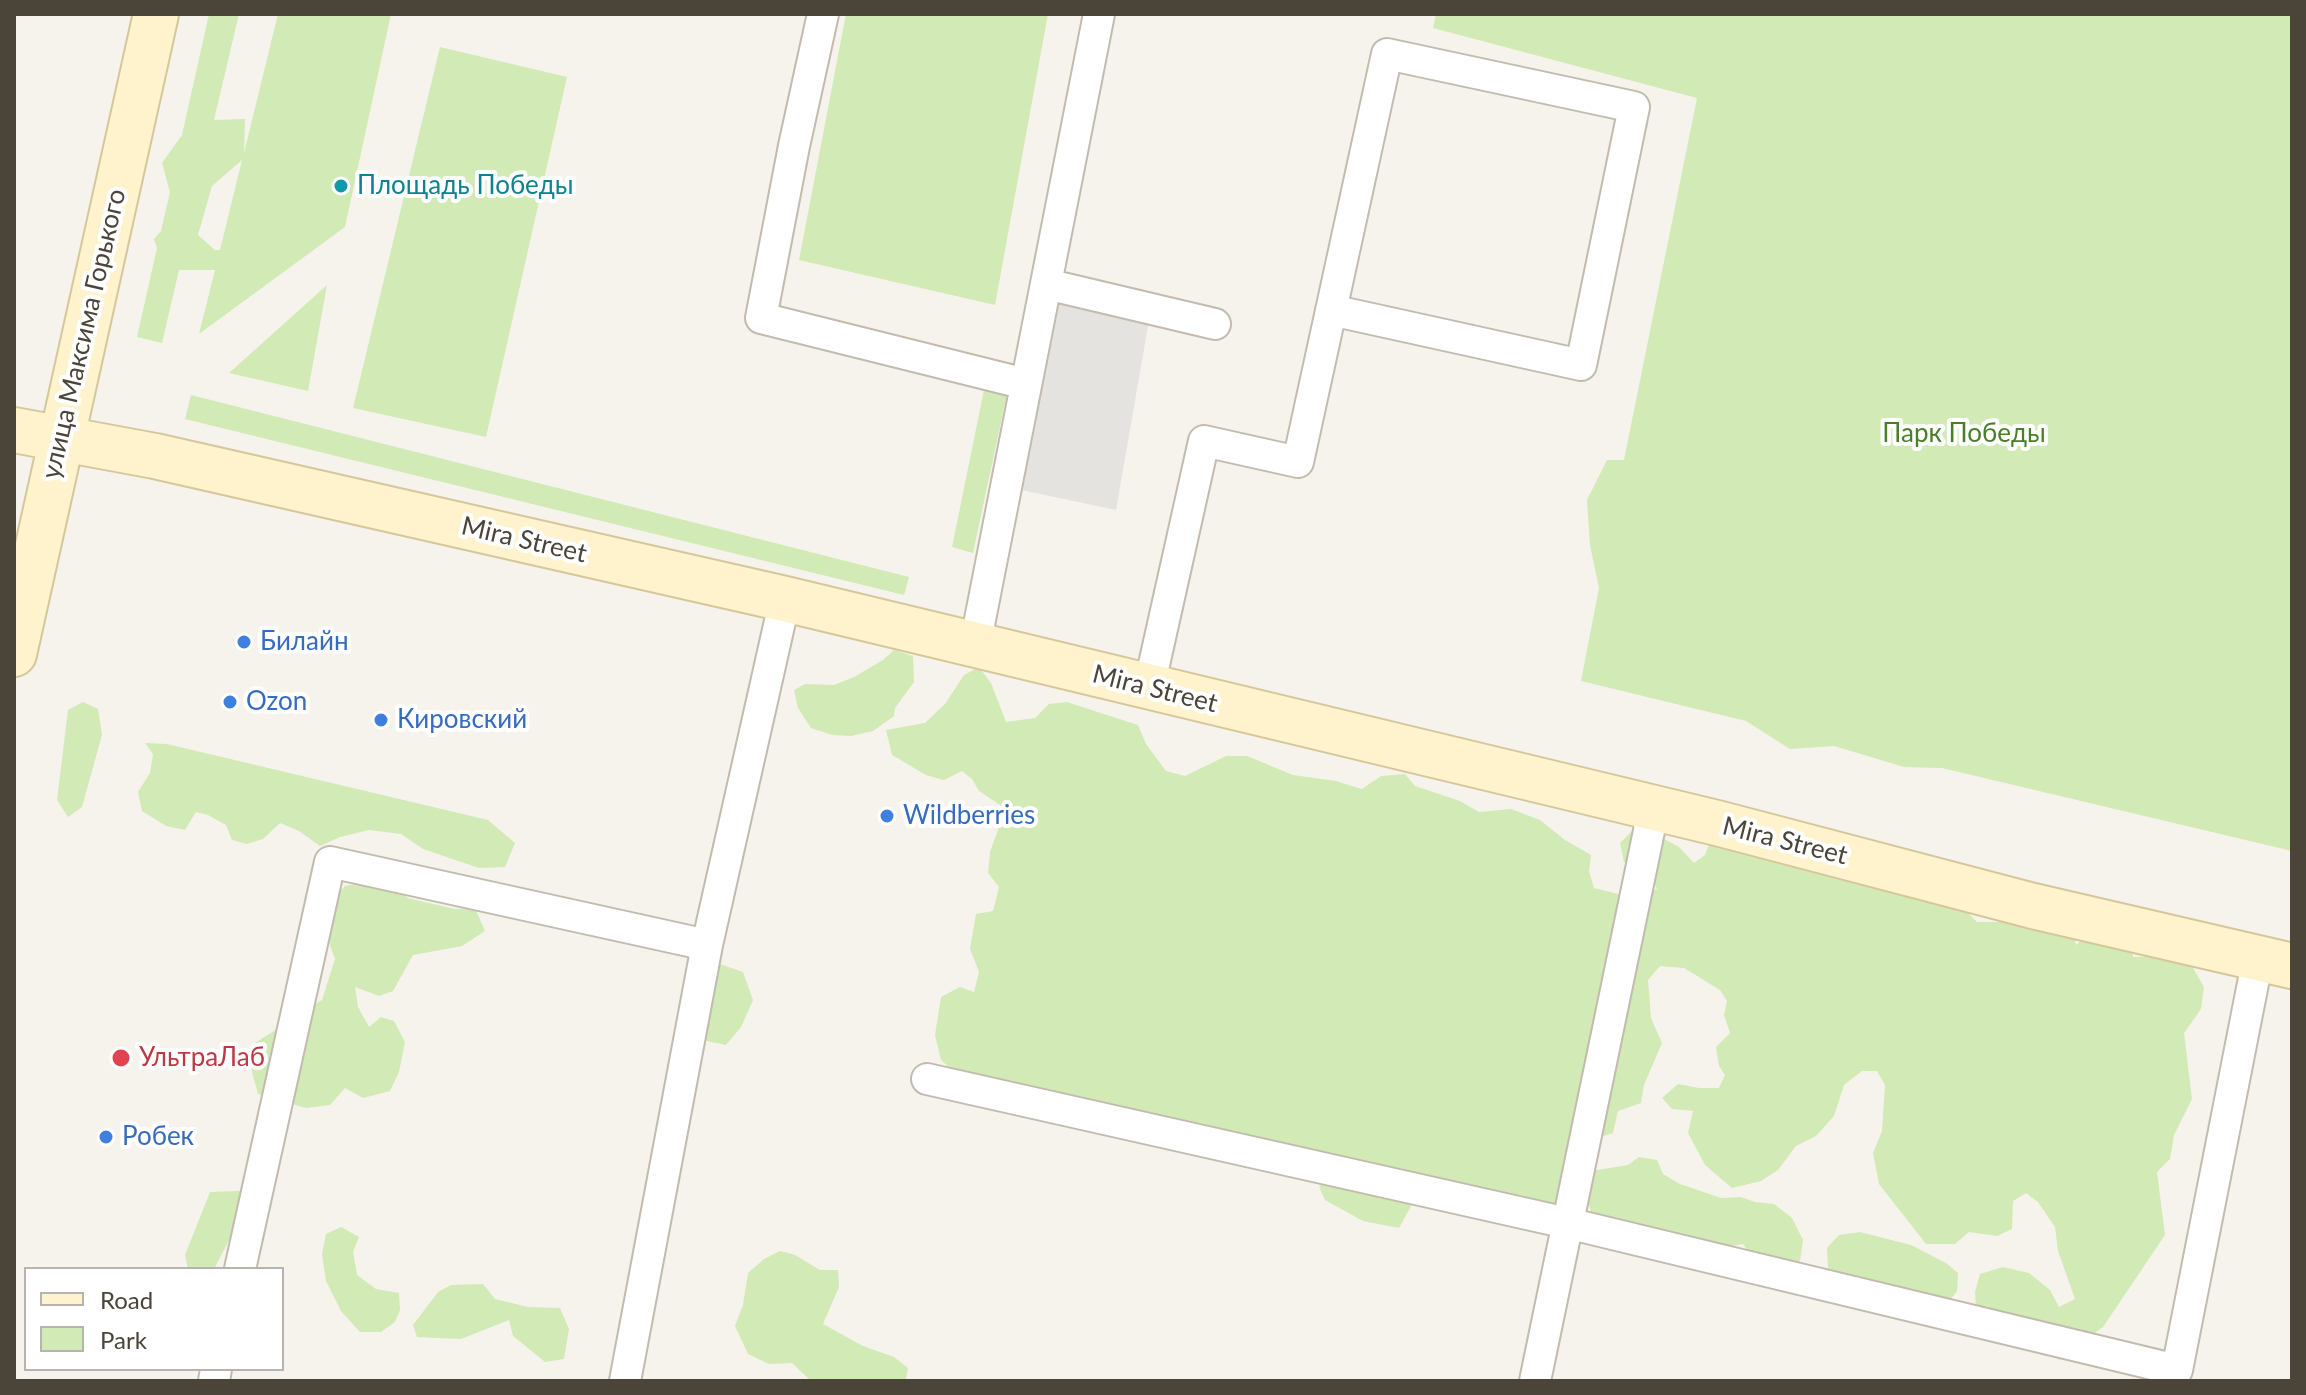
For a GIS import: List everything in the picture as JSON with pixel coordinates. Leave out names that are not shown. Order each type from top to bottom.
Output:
[{"type":"main road","name":"улица Максима Горького","points":[[14,654],[156,14]]},
{"type":"main road","name":"Mira Street","points":[[14,430],[155,456],[785,599],[1833,853],[2033,906],[2275,962]]},
{"type":"lane","points":[[823,14],[761,318],[1026,384]]},
{"type":"lane","points":[[975,645],[1099,14]]},
{"type":"lane","points":[[1149,687],[1204,441],[1298,462],[1331,310],[1387,54],[1634,107],[1581,365],[1331,310]]},
{"type":"lane","points":[[1046,284],[1215,324]]},
{"type":"lane","points":[[625,1381],[707,945],[785,599]]},
{"type":"lane","points":[[1535,1381],[1649,831],[1651,809]]},
{"type":"lane","points":[[240,1267],[330,862],[707,945]]},
{"type":"lane","points":[[927,1079],[1567,1223],[2177,1370],[2275,962]]},
{"type":"green space","points":[[209,14],[239,14],[214,120],[245,119],[244,153],[278,14],[391,14],[345,227],[199,334],[215,270],[179,270],[162,343],[137,337],[157,248],[154,239],[161,231],[170,192],[162,163],[182,135]],"holes":[[[242,160],[220,250],[215,250],[198,235],[212,186]]]},
{"type":"green space","points":[[846,14],[1048,14],[995,305],[799,260]]},
{"type":"green space","name":"Парк Победы","points":[[1436,14],[2292,14],[2292,851],[1942,768],[1904,767],[1834,746],[1790,749],[1746,721],[1581,681],[1599,588],[1590,545],[1587,500],[1607,460],[1624,460],[1697,98],[1433,28]]},
{"type":"green space","points":[[440,47],[567,77],[486,437],[353,408]]},
{"type":"green space","points":[[327,285],[308,391],[229,373]]},
{"type":"green space","points":[[984,390],[1007,394],[973,553],[952,547]]},
{"type":"green space","points":[[191,395],[909,577],[904,595],[185,419]]},
{"type":"green space","points":[[894,650],[913,656],[914,682],[895,708],[894,716],[873,731],[851,736],[832,735],[811,728],[798,708],[794,690],[805,684],[834,685],[854,677]]},
{"type":"green space","points":[[979,667],[991,683],[1006,722],[1035,718],[1049,704],[1067,702],[1138,725],[1146,744],[1166,771],[1185,776],[1226,756],[1247,756],[1293,775],[1336,781],[1362,789],[1381,776],[1405,774],[1415,786],[1460,801],[1479,812],[1511,809],[1540,820],[1591,855],[1589,871],[1594,888],[1634,898],[1657,889],[1643,860],[1624,862],[1620,843],[1632,831],[1649,831],[1679,847],[1694,863],[1705,855],[1717,823],[1911,874],[1925,902],[1943,900],[1960,905],[1977,922],[2011,922],[2069,914],[2076,945],[2104,923],[2131,929],[2133,957],[2163,956],[2193,968],[2204,987],[2201,1009],[2184,1033],[2192,1099],[2174,1135],[2170,1159],[2157,1172],[2165,1235],[2103,1327],[2059,1360],[1976,1307],[1975,1292],[1980,1274],[2003,1267],[2029,1273],[2050,1290],[2059,1307],[2075,1299],[2058,1251],[2055,1227],[2038,1202],[2026,1193],[2013,1201],[2012,1229],[1997,1236],[1969,1232],[1955,1244],[1926,1244],[1879,1184],[1873,1153],[1882,1131],[1885,1085],[1877,1071],[1862,1071],[1844,1085],[1834,1116],[1816,1136],[1796,1146],[1778,1170],[1761,1181],[1732,1188],[1705,1165],[1688,1133],[1693,1111],[1672,1109],[1662,1098],[1678,1084],[1719,1088],[1725,1075],[1719,1066],[1716,1047],[1730,1033],[1724,1015],[1727,1001],[1720,990],[1684,968],[1660,966],[1648,980],[1651,1018],[1662,1043],[1644,1085],[1641,1103],[1618,1111],[1613,1133],[1585,1142],[1567,1223],[1420,1190],[1399,1228],[1363,1221],[1325,1200],[1320,1189],[1318,1168],[954,1072],[941,1060],[935,1035],[941,997],[960,987],[974,992],[979,972],[970,949],[976,914],[993,911],[999,887],[988,873],[990,852],[1000,824],[1000,805],[979,791],[972,779],[962,771],[944,780],[926,775],[892,755],[886,730],[925,723],[945,704],[964,675]]},
{"type":"green space","points":[[83,702],[98,709],[102,735],[82,807],[68,817],[57,800],[68,710]]},
{"type":"green space","points":[[145,743],[167,744],[488,820],[515,843],[505,867],[479,868],[423,849],[401,834],[369,830],[320,846],[299,831],[280,823],[263,839],[247,844],[232,840],[226,825],[196,812],[185,830],[166,826],[142,811],[138,792],[150,773],[153,754]]},
{"type":"green space","points":[[393,877],[407,898],[455,909],[475,908],[485,931],[462,946],[413,955],[393,991],[379,996],[355,987],[358,1007],[369,1027],[381,1017],[394,1021],[405,1042],[399,1072],[390,1091],[363,1098],[345,1088],[330,1105],[306,1108],[258,1094],[251,1068],[255,1043],[322,1000],[335,959],[325,931],[328,905],[345,886]]},
{"type":"green space","points":[[717,963],[743,972],[753,1000],[741,1027],[726,1045],[707,1041],[691,1027]]},
{"type":"green space","points":[[1639,1157],[1657,1160],[1663,1174],[1680,1184],[1721,1198],[1741,1197],[1774,1204],[1792,1218],[1803,1240],[1800,1261],[1780,1266],[1753,1258],[1743,1244],[1720,1248],[1658,1237],[1632,1256],[1621,1237],[1593,1219],[1587,1198],[1591,1171],[1628,1165]]},
{"type":"green space","points":[[240,1191],[257,1200],[238,1223],[215,1267],[188,1267],[185,1255],[210,1192]]},
{"type":"green space","points":[[341,1227],[359,1237],[353,1252],[357,1275],[376,1289],[399,1293],[400,1310],[395,1322],[381,1332],[360,1332],[341,1311],[326,1281],[322,1254],[326,1234]]},
{"type":"green space","points":[[1860,1232],[1911,1245],[1946,1263],[1958,1273],[1957,1291],[1946,1305],[1842,1289],[1828,1268],[1827,1248],[1839,1235]]},
{"type":"green space","points":[[780,1251],[795,1255],[820,1270],[838,1270],[839,1287],[823,1324],[863,1346],[894,1357],[908,1368],[906,1379],[811,1381],[792,1363],[769,1364],[748,1354],[735,1326],[743,1305],[748,1273],[764,1259]]},
{"type":"green space","points":[[483,1284],[495,1299],[528,1307],[560,1308],[569,1329],[564,1359],[545,1362],[513,1336],[509,1320],[461,1339],[417,1337],[413,1325],[438,1292],[451,1285]]},
{"type":"shaded area","points":[[1046,284],[1151,309],[1116,510],[1007,487]]},
{"type":"place","name":"Площадь Победы","points":[[341,186]]},
{"type":"place","name":"Билайн","points":[[244,642]]},
{"type":"place","name":"Ozon","points":[[230,702]]},
{"type":"place","name":"Кировский","points":[[381,720]]},
{"type":"place","name":"Wildberries","points":[[887,816]]},
{"type":"place","name":"УльтраЛаб","points":[[121,1058]]},
{"type":"place","name":"Робек","points":[[106,1137]]}]
